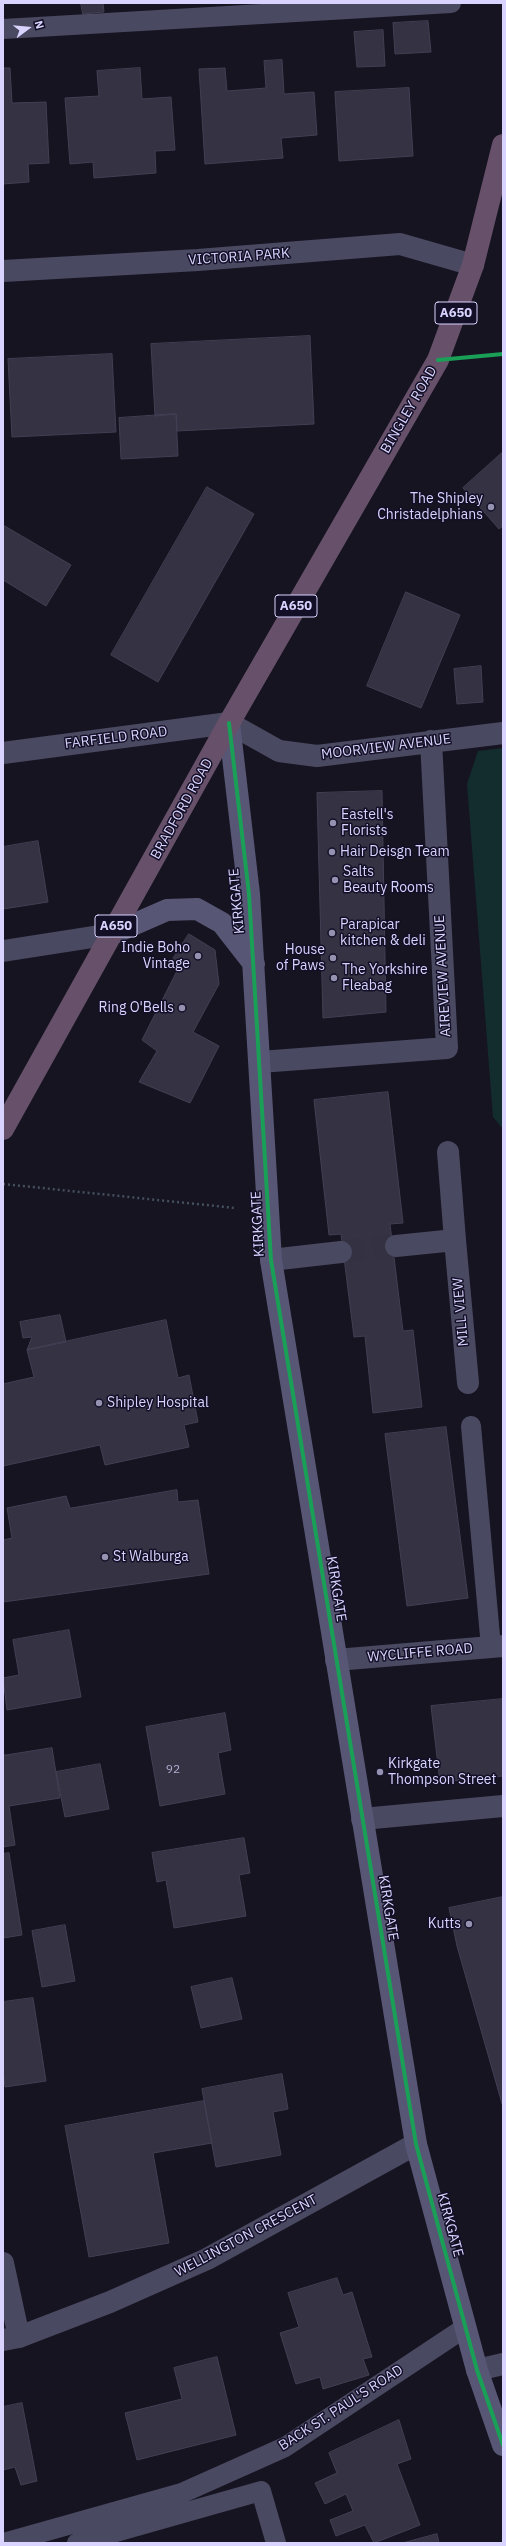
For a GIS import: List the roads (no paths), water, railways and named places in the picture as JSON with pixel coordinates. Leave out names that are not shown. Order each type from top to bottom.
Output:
[{"type":"highway","name":"BINGLEY ROAD","points":[[364,489],[438,360],[473,265],[503,145]]},
{"type":"highway","name":"BRADFORD ROAD","points":[[3,1129],[229,723],[364,489]]},
{"type":"street","name":"VICTORIA PARK","points":[[3,271],[198,260],[400,244],[473,265]]},
{"type":"street","name":"MOORVIEW AVENUE","points":[[229,723],[279,751],[316,756],[503,733]]},
{"type":"street","name":"FARFIELD ROAD","points":[[3,753],[229,723]]},
{"type":"street","name":"KIRKGATE","points":[[229,723],[249,894],[271,1260],[416,2144],[477,2370],[503,2445]]},
{"type":"street","name":"AIREVIEW AVENUE","points":[[260,1062],[447,1048],[431,741]]},
{"type":"street","points":[[3,951],[112,934],[167,910],[197,908],[222,923],[254,964]]},
{"type":"street","name":"MILL VIEW","points":[[448,1152],[468,1384]]},
{"type":"street","points":[[396,1246],[455,1240]]},
{"type":"street","points":[[271,1260],[341,1252]]},
{"type":"street","name":"WYCLIFFE ROAD","points":[[336,1660],[497,1646]]},
{"type":"street","points":[[362,1819],[503,1806]]},
{"type":"street","name":"WELLINGTON CRESCENT","points":[[11,2338],[110,2302],[207,2259],[416,2144]]},
{"type":"street","points":[[3,2263],[11,2338]]},
{"type":"street","points":[[477,2370],[503,2364]]},
{"type":"lane","points":[[3,29],[451,3]]},
{"type":"lane","points":[[471,1426],[497,1646]]},
{"type":"lane","name":"BACK ST. PAUL'S ROAD","points":[[4,2543],[182,2493],[285,2447],[466,2327]]},
{"type":"lane","points":[[77,2543],[261,2491],[276,2543]]},
{"type":"tunnel","points":[[341,1252],[396,1246]]},
{"type":"place","name":"The Shipley Christadelphians","points":[[491,507]]},
{"type":"place","name":"Eastell's Florists","points":[[333,823]]},
{"type":"place","name":"Hair Deisgn Team","points":[[332,852]]},
{"type":"place","name":"Salts Beauty Rooms","points":[[335,880]]},
{"type":"place","name":"Parapicar kitchen & deli","points":[[332,933]]},
{"type":"place","name":"Indie Boho Vintage","points":[[198,956]]},
{"type":"place","name":"House of Paws","points":[[333,958]]},
{"type":"place","name":"The Yorkshire Fleabag","points":[[334,978]]},
{"type":"place","name":"Ring O'Bells","points":[[182,1008]]},
{"type":"place","name":"Shipley Hospital","points":[[99,1403]]},
{"type":"place","name":"St Walburga","points":[[105,1557]]},
{"type":"place","name":"Kirkgate Thompson Street","points":[[380,1772]]},
{"type":"place","name":"Kutts","points":[[469,1924]]}]
